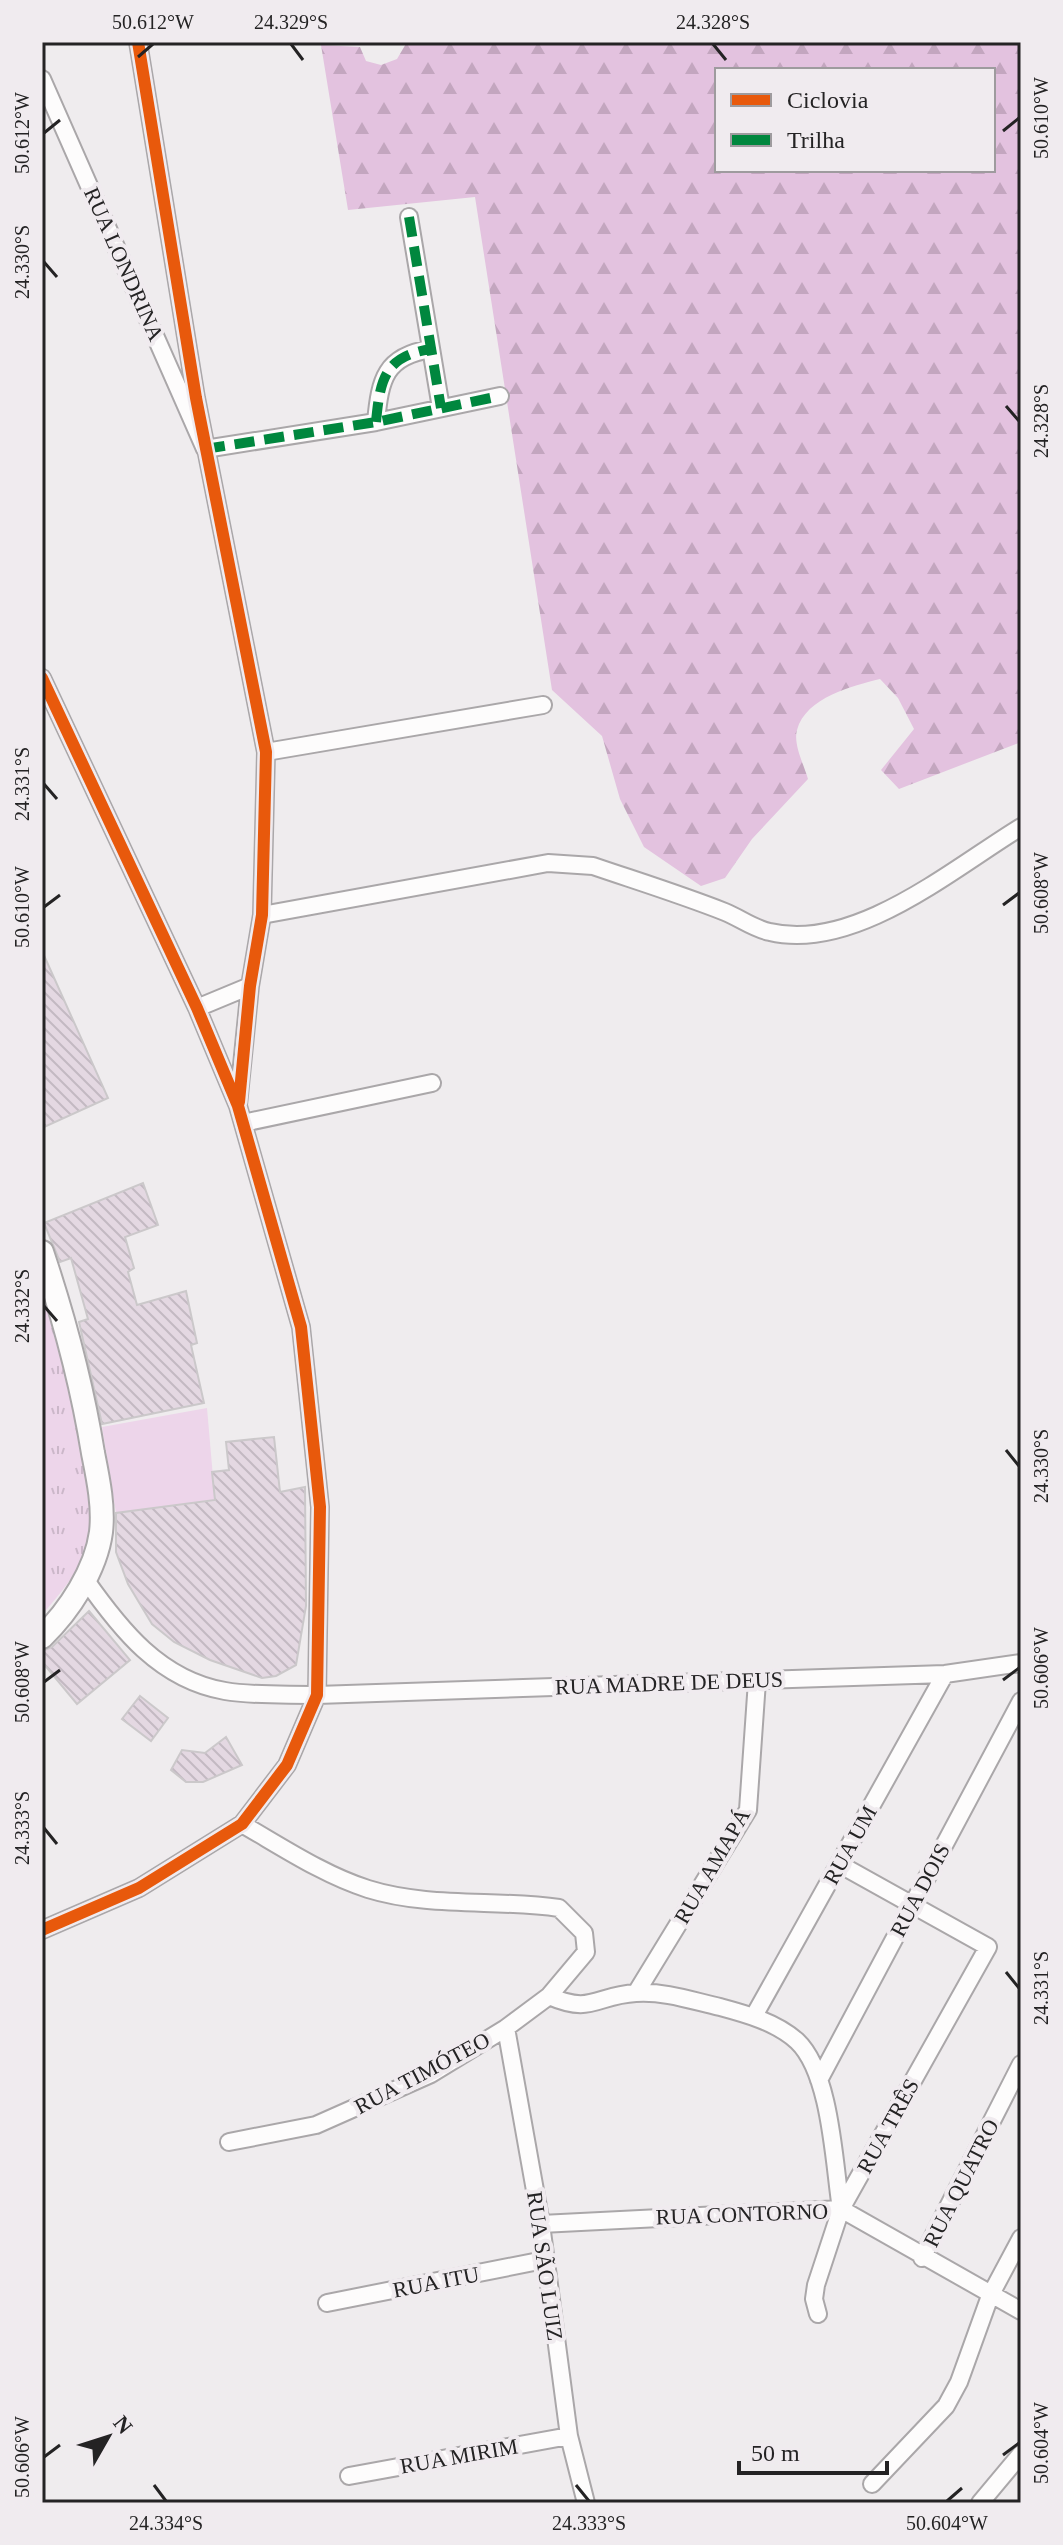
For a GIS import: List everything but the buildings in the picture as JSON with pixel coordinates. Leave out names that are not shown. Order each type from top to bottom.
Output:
[{"type":"main road","points":[[42,1252],[63,1316],[100,1493],[101,1533],[85,1579],[56,1623],[42,1637]]},
{"type":"street","points":[[138,42],[205,449],[266,752],[262,915],[250,986],[241,1114]]},
{"type":"street","name":"RUA LONDRINA","points":[[42,79],[205,449]]},
{"type":"street","points":[[409,217],[441,408]]},
{"type":"street","points":[[376,422],[379,388],[392,363],[407,353],[431,349]]},
{"type":"street","points":[[205,449],[376,422],[500,396]]},
{"type":"street","points":[[42,678],[46,698],[197,1008],[241,1114],[301,1327],[320,1507],[317,1695],[287,1765],[242,1824],[139,1888],[42,1930]]},
{"type":"street","points":[[266,752],[543,705]]},
{"type":"street","points":[[262,915],[548,863],[572,862],[593,866],[711,907],[768,932],[804,935],[845,930],[890,908],[1021,827]]},
{"type":"street","points":[[197,1008],[250,986]]},
{"type":"street","points":[[241,1114],[432,1083]]},
{"type":"street","name":"RUA MADRE DE DEUS","points":[[85,1579],[129,1638],[158,1663],[189,1681],[225,1691],[317,1695],[757,1681],[945,1674],[1021,1663]]},
{"type":"street","name":"RUA UM","points":[[754,2016],[945,1674]]},
{"type":"street","name":"RUA AMAPÁ","points":[[636,1993],[748,1810],[757,1681]]},
{"type":"street","name":"RUA DOIS","points":[[819,2080],[1021,1701]]},
{"type":"street","name":"RUA TIMÓTEO","points":[[229,2142],[316,2125],[431,2074],[506,2028],[549,1996],[586,1952],[584,1933],[559,1908],[499,1906],[369,1889],[327,1872],[242,1824]]},
{"type":"street","points":[[839,1864],[912,1905]]},
{"type":"street","name":"RUA TRÊS","points":[[818,2314],[814,2299],[816,2285],[841,2209],[988,1947],[912,1905]]},
{"type":"street","name":"RUA CONTORNO","points":[[541,2224],[841,2209],[819,2080],[811,2059],[796,2040],[754,2016],[666,1994],[636,1993],[573,2006],[549,1996]]},
{"type":"street","name":"RUA SÃO LUIZ","points":[[506,2028],[541,2224],[569,2436],[586,2503]]},
{"type":"street","name":"RUA QUATRO","points":[[922,2258],[1021,2064]]},
{"type":"street","points":[[841,2209],[922,2258],[1021,2311]]},
{"type":"street","points":[[872,2484],[946,2406],[959,2382],[990,2296],[1021,2238]]},
{"type":"street","name":"RUA ITU","points":[[327,2303],[544,2260]]},
{"type":"street","name":"RUA MIRIM","points":[[349,2476],[569,2436]]},
{"type":"street","points":[[980,2503],[1021,2454]]},
{"type":"green space","points":[[407,42],[1021,42],[1021,742],[899,789],[881,770],[914,729],[898,698],[880,679],[869,682],[820,701],[802,719],[796,742],[808,779],[752,839],[725,878],[701,886],[644,847],[620,799],[602,736],[552,690],[475,197],[348,210],[321,45],[360,47],[366,61],[381,65],[397,59]]},
{"type":"green space","points":[[42,1293],[76,1418],[94,1518],[92,1538],[83,1559],[42,1615]]},
{"type":"green space","points":[[207,1408],[215,1500],[116,1513],[102,1427]]},
{"type":"marked path","points":[[409,217],[441,408]]},
{"type":"marked path","points":[[376,422],[383,382],[394,364],[416,352],[431,349]]},
{"type":"marked path","points":[[205,449],[376,422],[500,396]]},
{"type":"cycle path","points":[[138,42],[196,398],[266,752],[262,915],[250,986],[239,1102]]},
{"type":"cycle path","points":[[42,678],[197,1008],[238,1106],[301,1327],[320,1507],[317,1695],[287,1765],[242,1824],[139,1888],[42,1930]]}]
